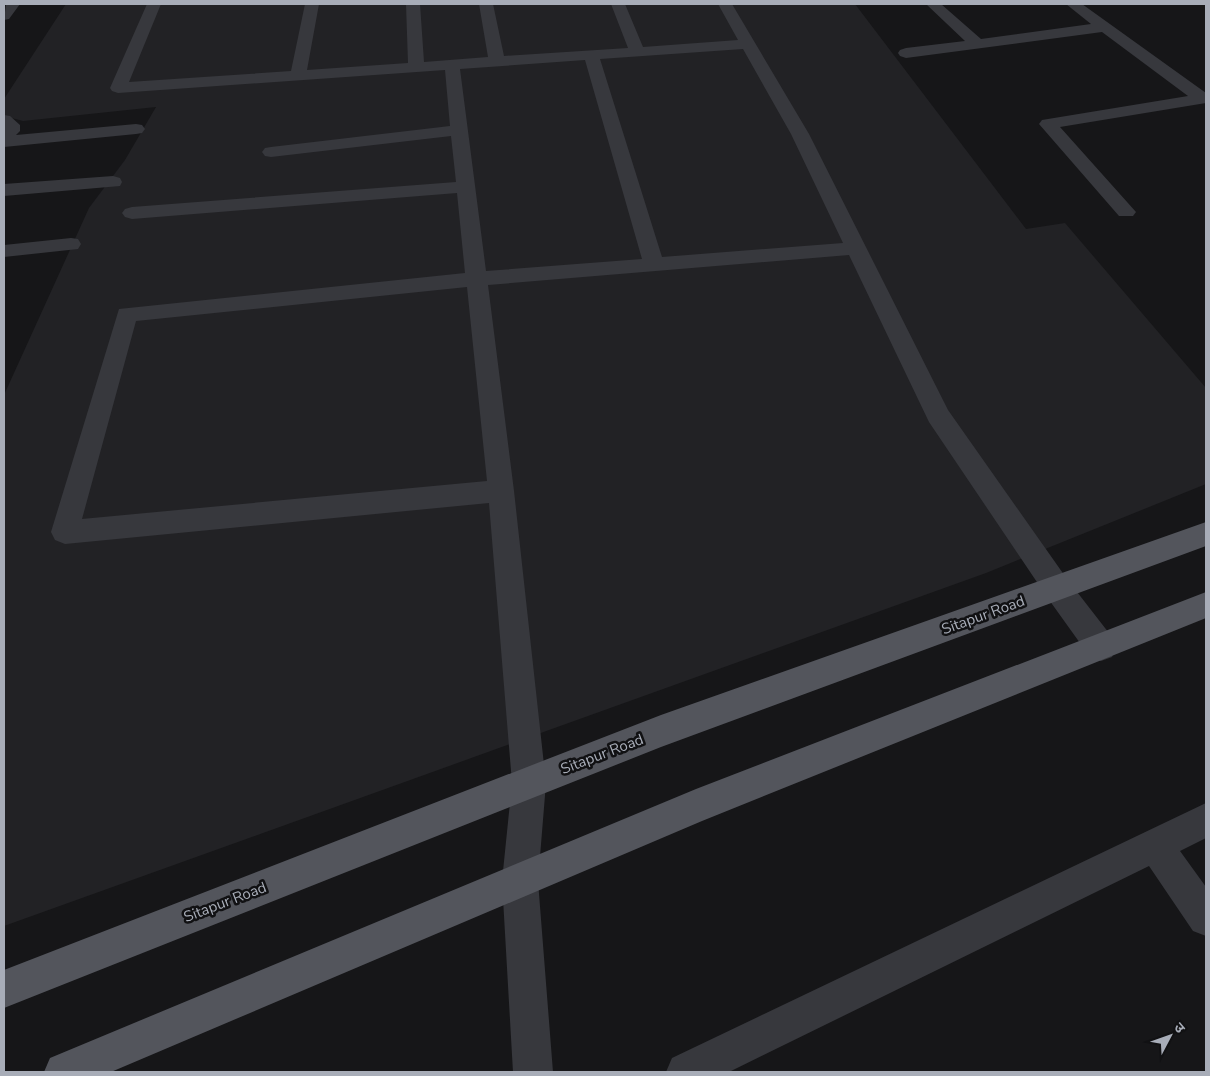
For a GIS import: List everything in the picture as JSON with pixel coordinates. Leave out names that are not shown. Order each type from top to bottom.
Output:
[{"type":"main road","name":"Sitapur Road","points":[[4,989],[661,731],[1206,534]]},
{"type":"main road","points":[[64,1072],[520,882],[696,806],[1206,605]]},
{"type":"street","points":[[4,16],[13,4]]},
{"type":"street","points":[[154,4],[118,88],[748,44]]},
{"type":"street","points":[[298,76],[312,4]]},
{"type":"street","points":[[413,4],[416,68]]},
{"type":"street","points":[[486,4],[497,62]]},
{"type":"street","points":[[618,4],[637,52]]},
{"type":"street","points":[[725,4],[800,134],[938,416],[1057,588],[1101,646]]},
{"type":"street","points":[[933,4],[977,43]]},
{"type":"street","points":[[1073,4],[1205,98]]},
{"type":"street","points":[[906,52],[1105,27]]},
{"type":"street","points":[[590,55],[654,264]]},
{"type":"street","points":[[452,65],[501,491],[529,783],[520,882],[533,1072]]},
{"type":"street","points":[[1126,212],[1048,124],[1205,98]]},
{"type":"street","points":[[4,120],[11,124],[11,130],[4,138]]},
{"type":"street","points":[[4,142],[136,129]]},
{"type":"street","points":[[271,152],[459,130]]},
{"type":"street","points":[[4,190],[113,182]]},
{"type":"street","points":[[132,213],[465,187]]},
{"type":"street","points":[[4,251],[71,244]]},
{"type":"street","points":[[501,491],[65,532],[127,314],[476,279],[856,248]]},
{"type":"street","points":[[686,1072],[1206,820]]},
{"type":"street","points":[[1155,845],[1206,918]]},
{"type":"shaded area","points":[[66,4],[855,4],[1026,229],[1065,223],[1206,388],[1206,484],[986,573],[4,926],[4,395],[89,208],[125,160],[156,107],[23,121],[4,116],[4,99]]}]
